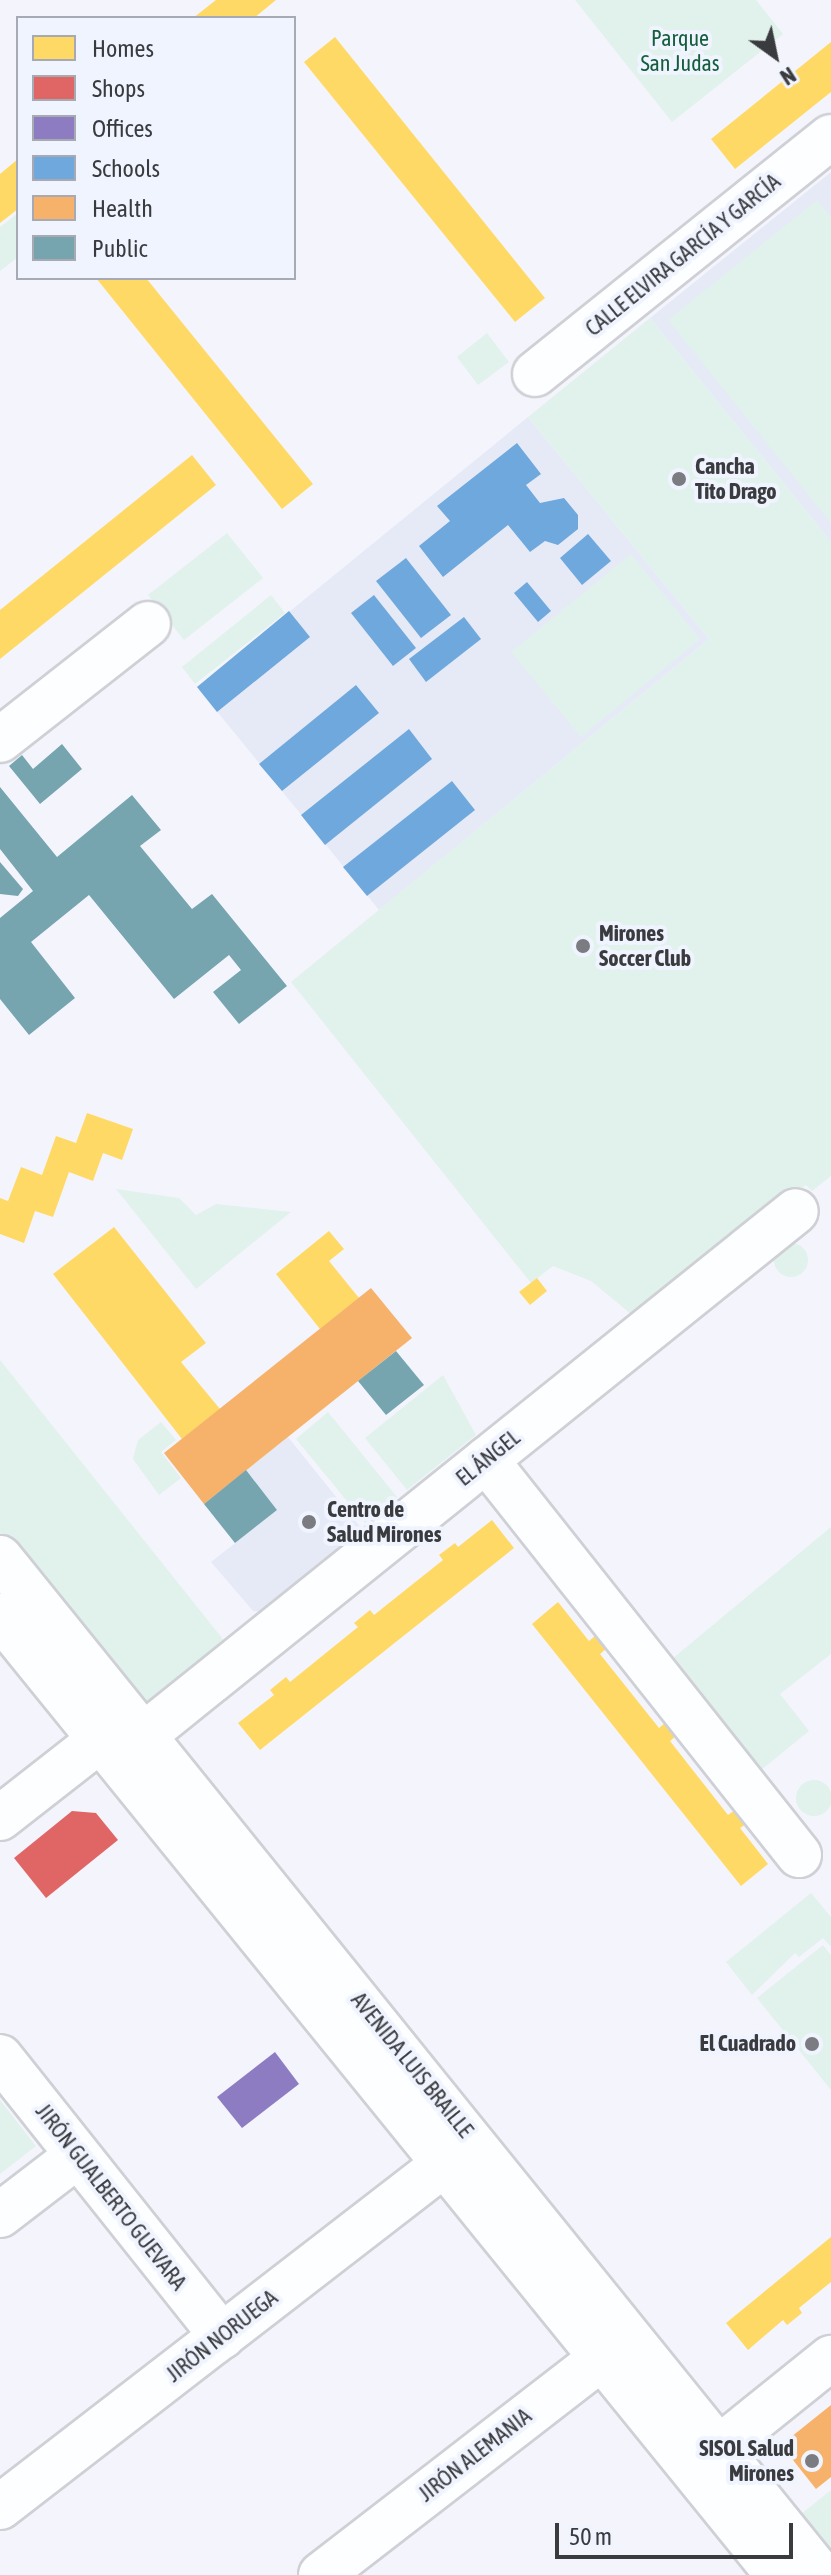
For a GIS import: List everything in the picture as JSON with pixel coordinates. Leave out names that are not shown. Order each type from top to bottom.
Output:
[{"type":"street","name":"CALLE ELVIRA GARCÍA Y GARCÍA","points":[[535,374],[831,137]]},
{"type":"street","points":[[0,740],[148,624]]},
{"type":"street","name":"EL ÁNGEL","points":[[0,1818],[122,1737],[486,1460],[796,1211]]},
{"type":"street","points":[[486,1460],[799,1855]]},
{"type":"street","name":"AVENIDA LUIS BRAILLE","points":[[0,1558],[122,1737],[443,2165],[616,2347],[719,2448],[821,2575]]},
{"type":"street","name":"AVENIDA LUIS BRAILLE","points":[[0,1616],[122,1737],[616,2347],[778,2575]]},
{"type":"street","name":"JIRÓN GUALBERTO GUEVARA","points":[[0,2057],[222,2336]]},
{"type":"street","points":[[0,2215],[77,2156]]},
{"type":"street","name":"JIRÓN NORUEGA","points":[[0,2507],[443,2165]]},
{"type":"street","name":"JIRÓN ALEMANIA","points":[[321,2575],[616,2347]]},
{"type":"street","points":[[719,2448],[831,2358]]},
{"type":"shaded area","points":[[831,172],[831,542],[650,318]]},
{"type":"shaded area","points":[[528,417],[709,639],[379,910],[197,687]]},
{"type":"shaded area","name":"Centro de Salud Mirones","points":[[288,1437],[366,1534],[262,1612],[253,1611],[211,1562],[277,1510],[246,1470]]},
{"type":"green space","name":"Parque San Judas","points":[[575,0],[756,0],[783,34],[672,122]]},
{"type":"green space","points":[[817,200],[831,217],[831,523],[668,320]]},
{"type":"green space","points":[[16,215],[16,259],[0,271],[0,227]]},
{"type":"green space","name":"Mirones Soccer Club","points":[[650,318],[831,542],[831,1176],[812,1191],[806,1185],[642,1316],[631,1314],[591,1281],[553,1266],[531,1283],[291,982],[709,639],[528,417]]},
{"type":"green space","points":[[487,333],[509,362],[478,385],[457,357]]},
{"type":"green space","points":[[227,533],[263,578],[184,640],[148,595]]},
{"type":"green space","points":[[631,554],[700,639],[581,737],[511,652]]},
{"type":"green space","points":[[271,595],[285,613],[195,684],[182,667]]},
{"type":"green space","points":[[116,1189],[179,1198],[196,1215],[216,1204],[291,1212],[196,1289]]},
{"type":"green space","points":[[791,1243],[803,1248],[808,1260],[803,1272],[791,1277],[779,1272],[774,1260],[779,1248]]},
{"type":"green space","points":[[0,1360],[222,1638],[224,1645],[154,1709],[139,1708],[0,1533]]},
{"type":"green space","points":[[443,1375],[476,1435],[407,1490],[365,1438]]},
{"type":"green space","points":[[328,1412],[397,1497],[365,1523],[296,1439]]},
{"type":"green space","points":[[161,1422],[176,1440],[161,1452],[181,1478],[159,1495],[133,1459],[138,1440]]},
{"type":"green space","points":[[831,1527],[831,1654],[780,1694],[809,1731],[761,1770],[672,1659]]},
{"type":"green space","points":[[814,1780],[827,1785],[832,1798],[827,1811],[814,1816],[801,1811],[796,1798],[801,1785]]},
{"type":"green space","points":[[811,1893],[831,1917],[831,1947],[823,1938],[799,1957],[795,1953],[752,1995],[726,1962]]},
{"type":"green space","name":"El Cuadrado","points":[[823,1945],[831,1955],[831,2090],[757,1998]]},
{"type":"green space","points":[[0,2100],[36,2146],[0,2174]]},
{"type":"green space","points":[[831,2490],[831,2558],[790,2523]]},
{"type":"building: Homes","points":[[216,0],[276,0],[256,16],[196,16]]},
{"type":"building: Homes","points":[[335,37],[545,298],[515,322],[304,62]]},
{"type":"building: Homes","points":[[831,42],[831,92],[735,169],[711,139]]},
{"type":"building: Homes","points":[[16,161],[16,211],[0,223],[0,174]]},
{"type":"building: Homes","points":[[98,280],[148,280],[313,484],[282,509]]},
{"type":"building: Homes","points":[[192,455],[216,485],[0,659],[0,610]]},
{"type":"building: Homes","points":[[87,1113],[133,1129],[122,1160],[103,1153],[93,1181],[69,1172],[53,1217],[35,1211],[24,1243],[0,1234],[0,1198],[8,1201],[21,1167],[42,1175],[56,1136],[76,1143]]},
{"type":"building: Homes","points":[[114,1227],[206,1343],[181,1362],[220,1409],[182,1439],[53,1274]]},
{"type":"building: Homes","points":[[329,1231],[344,1249],[329,1261],[359,1298],[320,1329],[276,1274]]},
{"type":"building: Homes","points":[[537,1278],[547,1291],[530,1305],[519,1292]]},
{"type":"building: Homes","points":[[492,1520],[514,1548],[260,1750],[238,1723],[274,1695],[270,1690],[286,1677],[290,1682],[358,1627],[354,1623],[370,1610],[374,1615],[443,1560],[439,1555],[455,1543],[458,1547]]},
{"type":"building: Homes","points":[[558,1602],[589,1641],[595,1636],[606,1649],[600,1654],[659,1728],[665,1723],[676,1736],[670,1741],[728,1815],[735,1810],[746,1824],[740,1828],[768,1864],[741,1886],[532,1624]]},
{"type":"building: Homes","points":[[831,2237],[831,2282],[799,2308],[802,2313],[787,2325],[783,2320],[748,2350],[726,2323]]},
{"type":"building: Shops","points":[[72,1811],[96,1813],[118,1840],[46,1898],[14,1858]]},
{"type":"building: Offices","points":[[275,2052],[299,2084],[242,2128],[217,2097]]},
{"type":"building: Schools","points":[[517,443],[541,474],[526,485],[540,503],[564,498],[578,515],[578,529],[558,545],[545,541],[530,552],[508,525],[443,577],[419,546],[450,521],[437,506]]},
{"type":"building: Schools","points":[[588,534],[611,561],[582,585],[560,558]]},
{"type":"building: Schools","points":[[406,558],[451,615],[421,638],[376,581]]},
{"type":"building: Schools","points":[[527,582],[551,611],[538,622],[514,593]]},
{"type":"building: Schools","points":[[374,595],[416,648],[393,666],[351,613]]},
{"type":"building: Schools","points":[[289,611],[310,637],[217,712],[197,687]]},
{"type":"building: Schools","points":[[464,617],[481,639],[426,682],[409,659]]},
{"type":"building: Schools","points":[[356,685],[379,713],[282,791],[259,764]]},
{"type":"building: Schools","points":[[409,729],[432,759],[325,845],[301,815]]},
{"type":"building: Schools","points":[[452,781],[475,810],[367,896],[343,867]]},
{"type":"building: Health","points":[[371,1288],[412,1338],[204,1504],[164,1453]]},
{"type":"building: Health","name":"SISOL Salud Mirones","points":[[831,2405],[831,2477],[816,2489],[781,2445]]},
{"type":"building: Public","points":[[62,744],[82,769],[40,804],[9,766],[22,755],[33,769]]},
{"type":"building: Public","points":[[0,787],[57,857],[132,795],[161,830],[140,846],[192,909],[212,894],[287,986],[239,1024],[213,992],[241,970],[229,955],[174,999],[89,895],[31,942],[75,998],[29,1035],[0,999],[0,918],[33,891],[0,849]]},
{"type":"building: Public","points":[[0,862],[23,889],[18,896],[0,894]]},
{"type":"building: Public","points":[[396,1351],[424,1385],[386,1415],[358,1381]]},
{"type":"building: Public","points":[[246,1470],[277,1510],[235,1543],[204,1504]]},
{"type":"place","name":"Cancha Tito Drago","points":[[679,479]]},
{"type":"place","name":"Mirones Soccer Club","points":[[583,946]]},
{"type":"place","name":"Centro de Salud Mirones","points":[[309,1522]]},
{"type":"place","name":"El Cuadrado","points":[[812,2044]]},
{"type":"place","name":"SISOL Salud Mirones","points":[[812,2461]]}]
